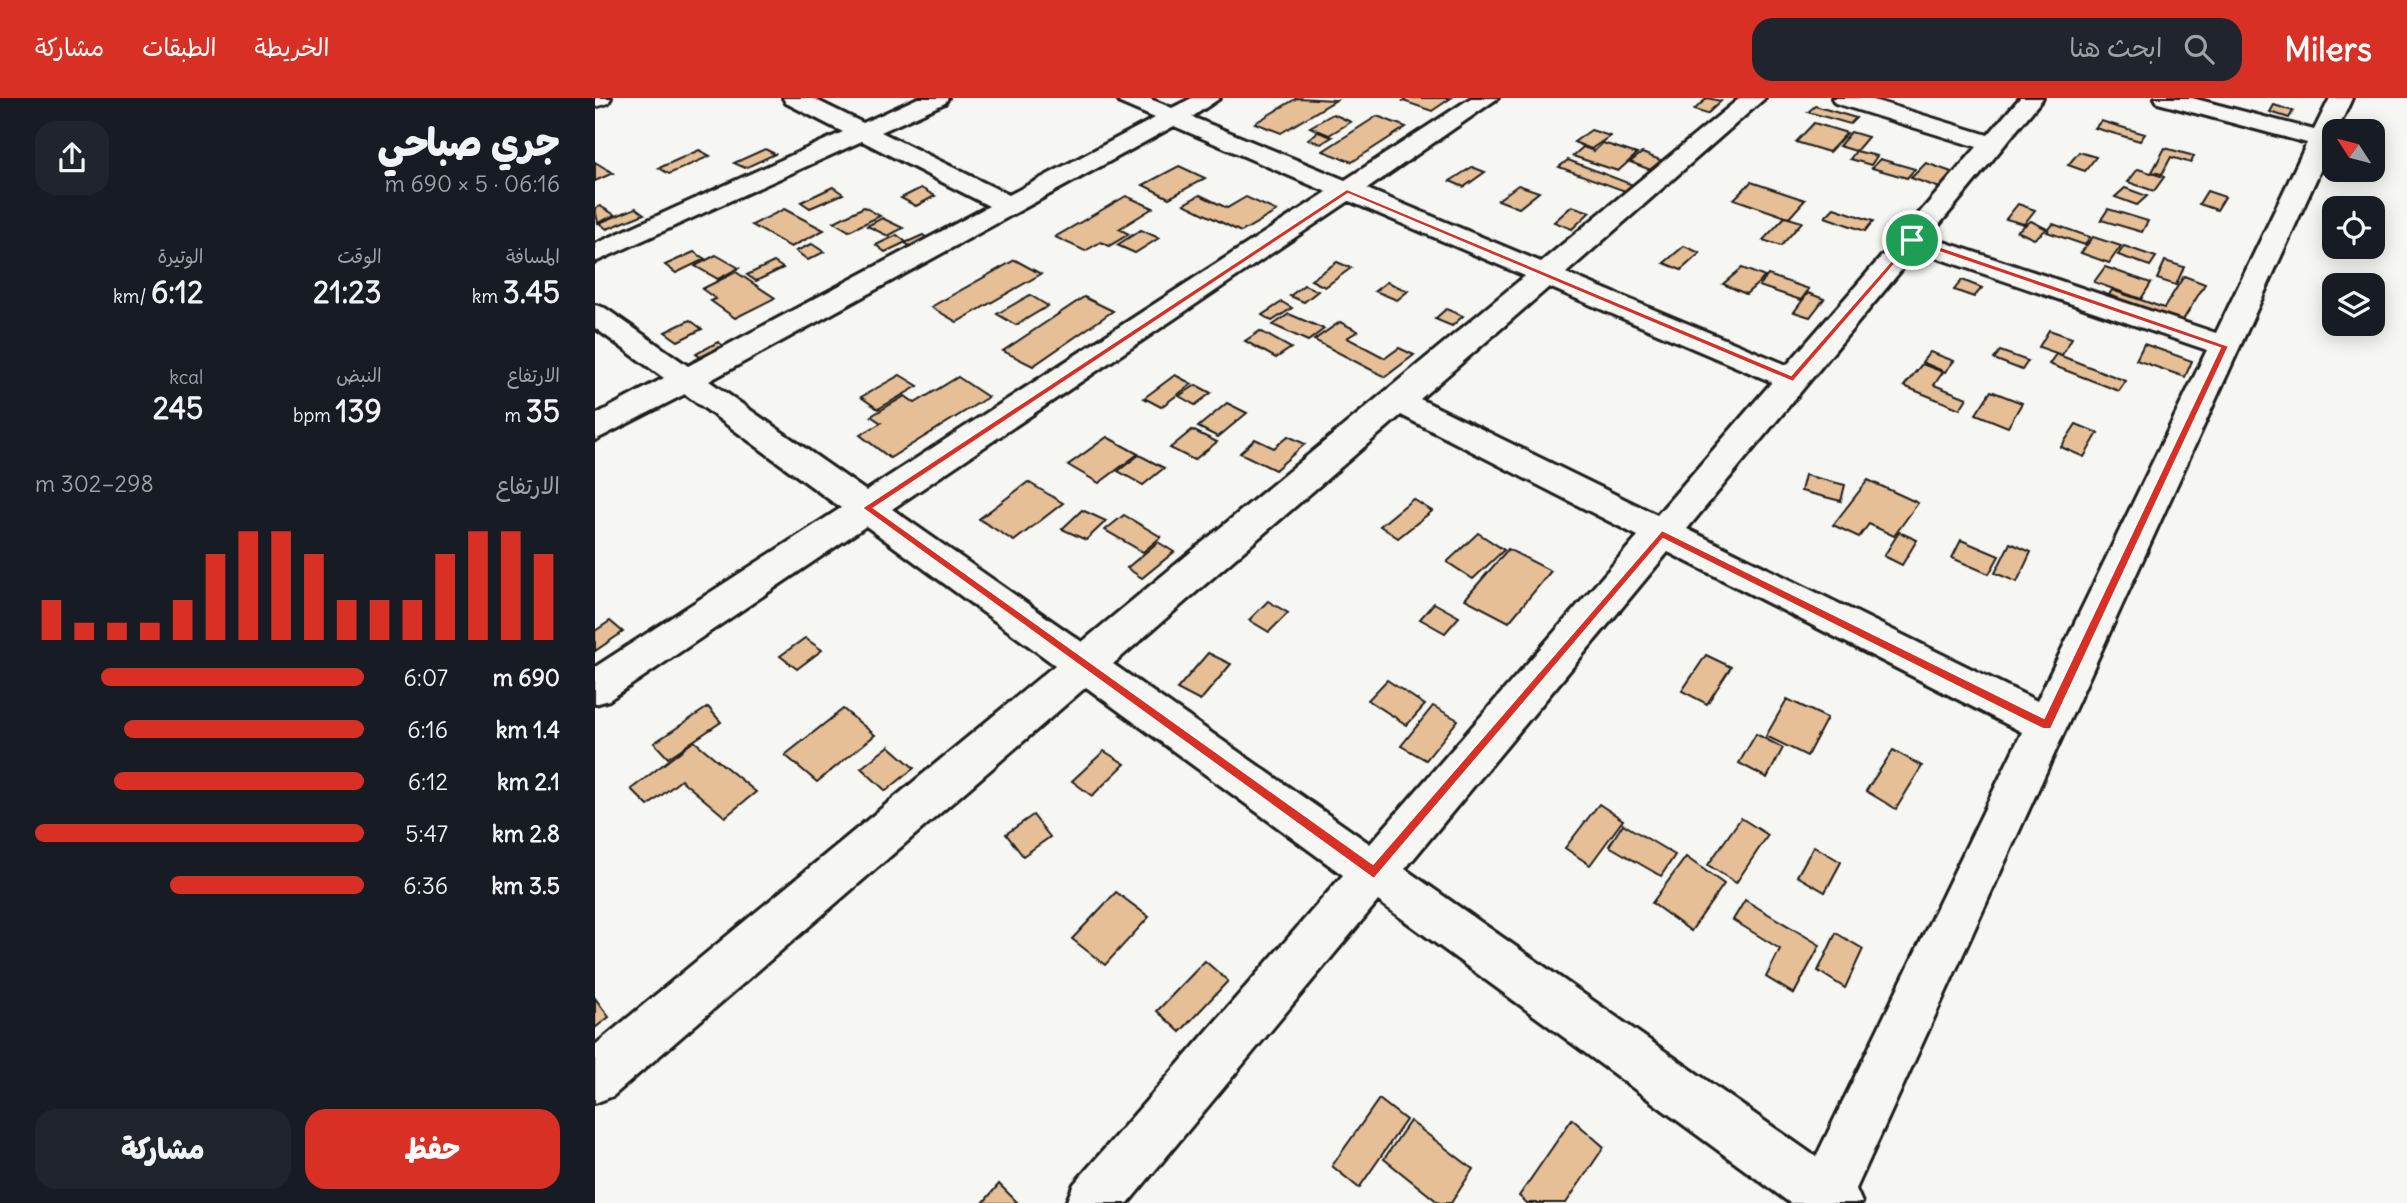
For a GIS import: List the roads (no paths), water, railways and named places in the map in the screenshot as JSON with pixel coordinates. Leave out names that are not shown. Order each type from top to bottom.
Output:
[{"type":"street","points":[[595,100],[600,98]]},
{"type":"street","points":[[794,98],[1010,206]]},
{"type":"street","points":[[595,254],[937,98]]},
{"type":"street","points":[[1128,98],[1793,379]]},
{"type":"street","points":[[595,429],[1209,98]]},
{"type":"street","points":[[595,688],[1487,98]]},
{"type":"street","points":[[595,1078],[1754,98]]},
{"type":"street","points":[[1843,98],[1993,144]]},
{"type":"street","points":[[1093,1203],[2032,98]]},
{"type":"street","points":[[595,314],[1827,1201],[2322,140],[2166,98]]},
{"type":"street","points":[[2332,119],[2341,98]]},
{"type":"street","points":[[1912,240],[2225,346]]},
{"type":"street","points":[[1396,400],[2047,725]]}]
